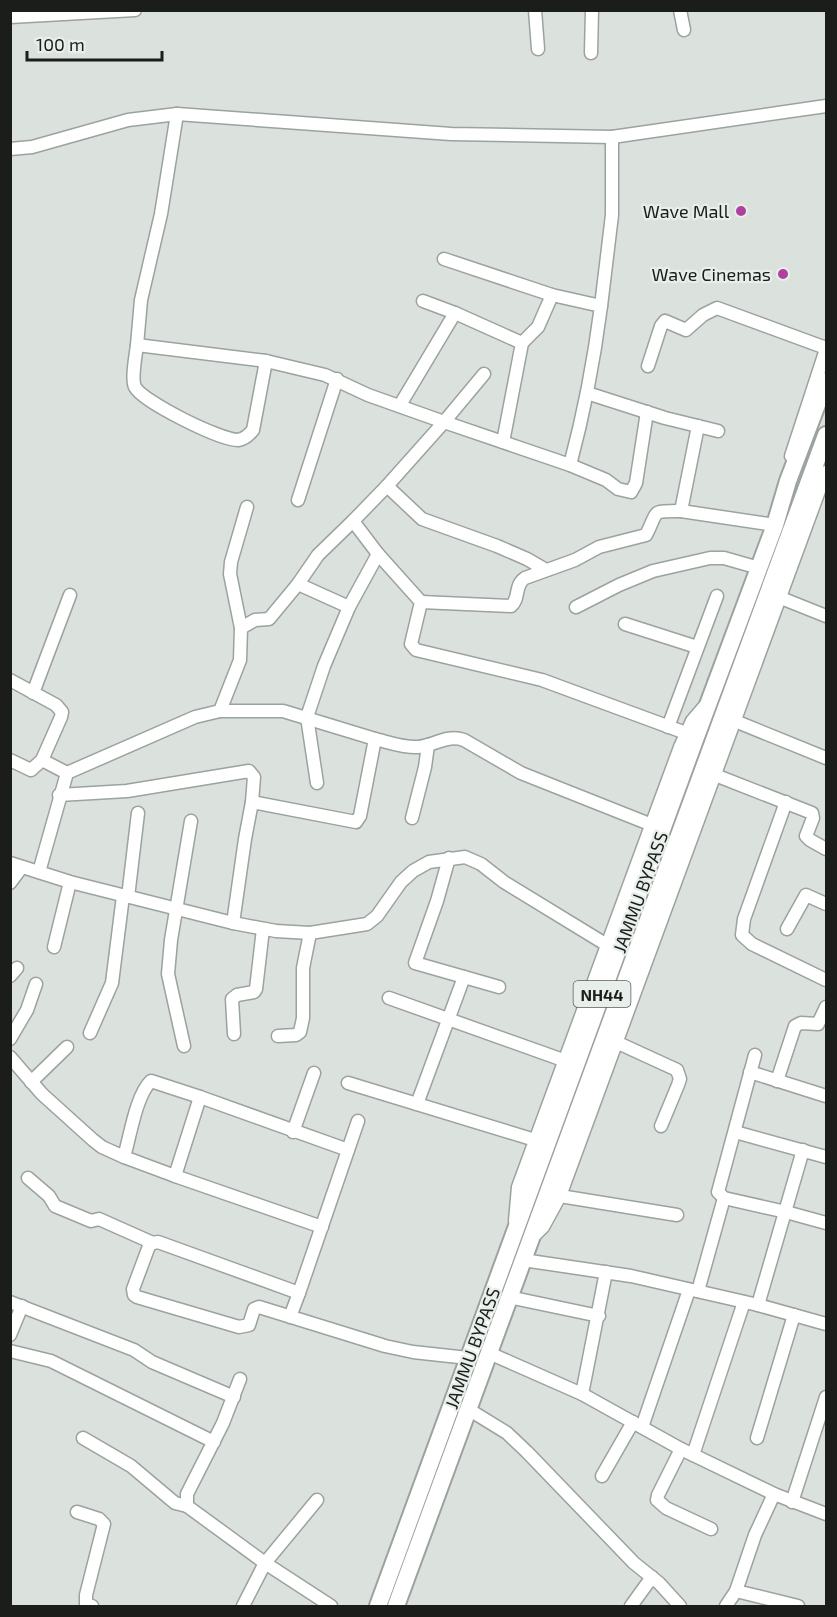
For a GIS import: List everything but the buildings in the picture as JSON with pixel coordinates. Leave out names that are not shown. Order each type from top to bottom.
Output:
[{"type":"highway","name":"JAMMU BYPASS","points":[[378,1606],[515,1231],[691,735],[710,698],[826,381]]},
{"type":"highway","name":"JAMMU BYPASS","points":[[396,1606],[826,435]]},
{"type":"street","points":[[10,17],[135,10]]},
{"type":"street","points":[[535,10],[538,49]]},
{"type":"street","points":[[591,53],[592,10]]},
{"type":"street","points":[[680,10],[684,30]]},
{"type":"street","points":[[10,149],[32,147],[128,120],[177,114],[451,134],[612,137],[826,106]]},
{"type":"street","points":[[177,114],[161,214],[141,300],[133,383],[141,394],[186,421],[238,440],[248,436],[253,430],[266,361]]},
{"type":"street","points":[[570,465],[581,425],[602,306],[612,215],[612,137]]},
{"type":"street","points":[[444,259],[552,296],[602,306]]},
{"type":"street","points":[[503,442],[522,343],[538,327],[552,296]]},
{"type":"street","points":[[423,302],[455,313],[522,343]]},
{"type":"street","points":[[648,366],[665,321],[686,330],[703,315],[717,308],[826,348],[791,451],[788,482]]},
{"type":"street","points":[[400,405],[455,313]]},
{"type":"street","points":[[137,345],[266,361],[337,379],[368,395],[570,465],[606,480],[618,489],[629,493],[633,491],[636,483],[646,412]]},
{"type":"street","points":[[241,628],[255,620],[269,619],[318,555],[387,486],[484,374]]},
{"type":"street","points":[[298,500],[337,379]]},
{"type":"street","points":[[587,393],[646,412],[718,431]]},
{"type":"street","points":[[681,511],[698,426]]},
{"type":"street","points":[[530,1241],[543,1227],[560,1196],[826,472]]},
{"type":"street","points":[[387,486],[422,519],[497,546],[546,570]]},
{"type":"street","points":[[220,711],[240,660],[241,628],[230,574],[233,550],[247,507]]},
{"type":"street","points":[[353,520],[378,554],[421,602],[511,606],[514,604],[517,586],[522,580],[575,560],[599,547],[646,535],[654,515],[658,512],[681,511],[775,525]]},
{"type":"street","points":[[316,783],[307,717],[324,666],[349,607],[378,554]]},
{"type":"street","points":[[576,607],[653,571],[710,558],[724,558],[759,568]]},
{"type":"street","points":[[298,584],[349,607]]},
{"type":"street","points":[[33,693],[70,595]]},
{"type":"street","points":[[668,727],[717,596]]},
{"type":"street","points":[[781,598],[826,616]]},
{"type":"street","points":[[421,602],[411,644],[416,650],[542,680],[691,735],[652,825],[563,1060],[518,1187],[515,1200],[515,1231]]},
{"type":"street","points":[[625,624],[697,647]]},
{"type":"street","points":[[10,680],[56,705],[62,712],[42,760],[29,770],[10,760]]},
{"type":"street","points":[[39,872],[67,773],[195,717],[220,711],[275,710],[411,747],[458,738],[521,773],[652,825]]},
{"type":"street","points":[[735,721],[826,758]]},
{"type":"street","points":[[252,802],[356,822],[360,816],[375,739]]},
{"type":"street","points":[[412,818],[428,745]]},
{"type":"street","points":[[42,760],[67,773]]},
{"type":"street","points":[[59,795],[127,791],[249,771],[255,777],[233,923]]},
{"type":"street","points":[[715,775],[812,813],[813,818],[806,836],[826,849]]},
{"type":"street","points":[[786,802],[744,919],[742,935],[752,944],[826,980]]},
{"type":"street","points":[[90,1033],[112,983],[138,813]]},
{"type":"street","points":[[184,1046],[168,974],[171,940],[191,821]]},
{"type":"street","points":[[10,883],[16,865],[70,882],[233,923],[263,929],[310,933],[358,926],[372,921],[401,882],[413,871],[429,862],[449,858],[471,858],[504,882],[607,945]]},
{"type":"street","points":[[449,858],[437,902],[415,963],[499,987]]},
{"type":"street","points":[[54,947],[70,882]]},
{"type":"street","points":[[787,929],[806,895],[826,904]]},
{"type":"street","points":[[234,1034],[232,999],[235,996],[254,992],[256,989],[263,929]]},
{"type":"street","points":[[278,1036],[296,1035],[300,1032],[303,1018],[303,968],[310,933]]},
{"type":"street","points":[[417,1104],[464,977]]},
{"type":"street","points":[[10,1040],[27,1010],[36,984]]},
{"type":"street","points":[[389,998],[563,1060]]},
{"type":"street","points":[[777,1081],[795,1026],[801,1023],[818,1024],[826,1007]]},
{"type":"street","points":[[616,1042],[676,1070],[680,1079],[661,1126]]},
{"type":"street","points":[[31,1082],[67,1047]]},
{"type":"street","points":[[755,1055],[718,1189],[720,1196],[826,1224]]},
{"type":"street","points":[[10,1057],[31,1082],[93,1140],[108,1150],[322,1227]]},
{"type":"street","points":[[750,1072],[826,1096]]},
{"type":"street","points":[[293,1132],[314,1073]]},
{"type":"street","points":[[124,1157],[144,1092],[151,1081],[348,1150]]},
{"type":"street","points":[[348,1083],[535,1140]]},
{"type":"street","points":[[175,1176],[200,1097]]},
{"type":"street","points":[[290,1317],[358,1121]]},
{"type":"street","points":[[735,1132],[826,1157]]},
{"type":"street","points":[[758,1305],[803,1150]]},
{"type":"street","points":[[28,1178],[49,1196],[55,1206],[91,1221],[99,1219],[153,1243],[158,1242],[299,1293]]},
{"type":"street","points":[[560,1196],[677,1215]]},
{"type":"street","points":[[602,1476],[638,1425],[693,1290],[724,1198]]},
{"type":"street","points":[[153,1243],[149,1246],[133,1289],[137,1297],[242,1328],[249,1325],[253,1311],[257,1307],[399,1349],[468,1358]]},
{"type":"street","points":[[523,1260],[606,1272],[693,1290],[826,1324]]},
{"type":"street","points":[[582,1394],[606,1272]]},
{"type":"street","points":[[509,1297],[599,1316]]},
{"type":"street","points":[[693,1455],[744,1302]]},
{"type":"street","points":[[10,1335],[16,1304],[134,1350],[152,1362],[234,1397]]},
{"type":"street","points":[[757,1438],[794,1316]]},
{"type":"street","points":[[10,1351],[51,1361],[214,1442]]},
{"type":"street","points":[[489,1353],[582,1394],[681,1449],[774,1494],[826,1514]]},
{"type":"street","points":[[187,1506],[187,1494],[214,1442],[240,1379]]},
{"type":"street","points":[[792,1502],[826,1397]]},
{"type":"street","points":[[468,1409],[507,1433],[634,1563],[652,1577],[680,1606]]},
{"type":"street","points":[[83,1438],[131,1466],[175,1503],[187,1506],[265,1563],[331,1606]]},
{"type":"street","points":[[681,1449],[657,1500],[666,1508],[711,1529]]},
{"type":"street","points":[[726,1606],[736,1591],[755,1535],[774,1494]]},
{"type":"street","points":[[243,1606],[265,1563],[317,1500]]},
{"type":"street","points":[[77,1512],[99,1519],[104,1524],[86,1595],[86,1604],[92,1606]]},
{"type":"street","points":[[631,1606],[652,1577]]},
{"type":"street","points":[[736,1591],[798,1606]]},
{"type":"place","name":"Wave Mall","points":[[741,211]]},
{"type":"place","name":"Wave Cinemas","points":[[783,274]]}]
